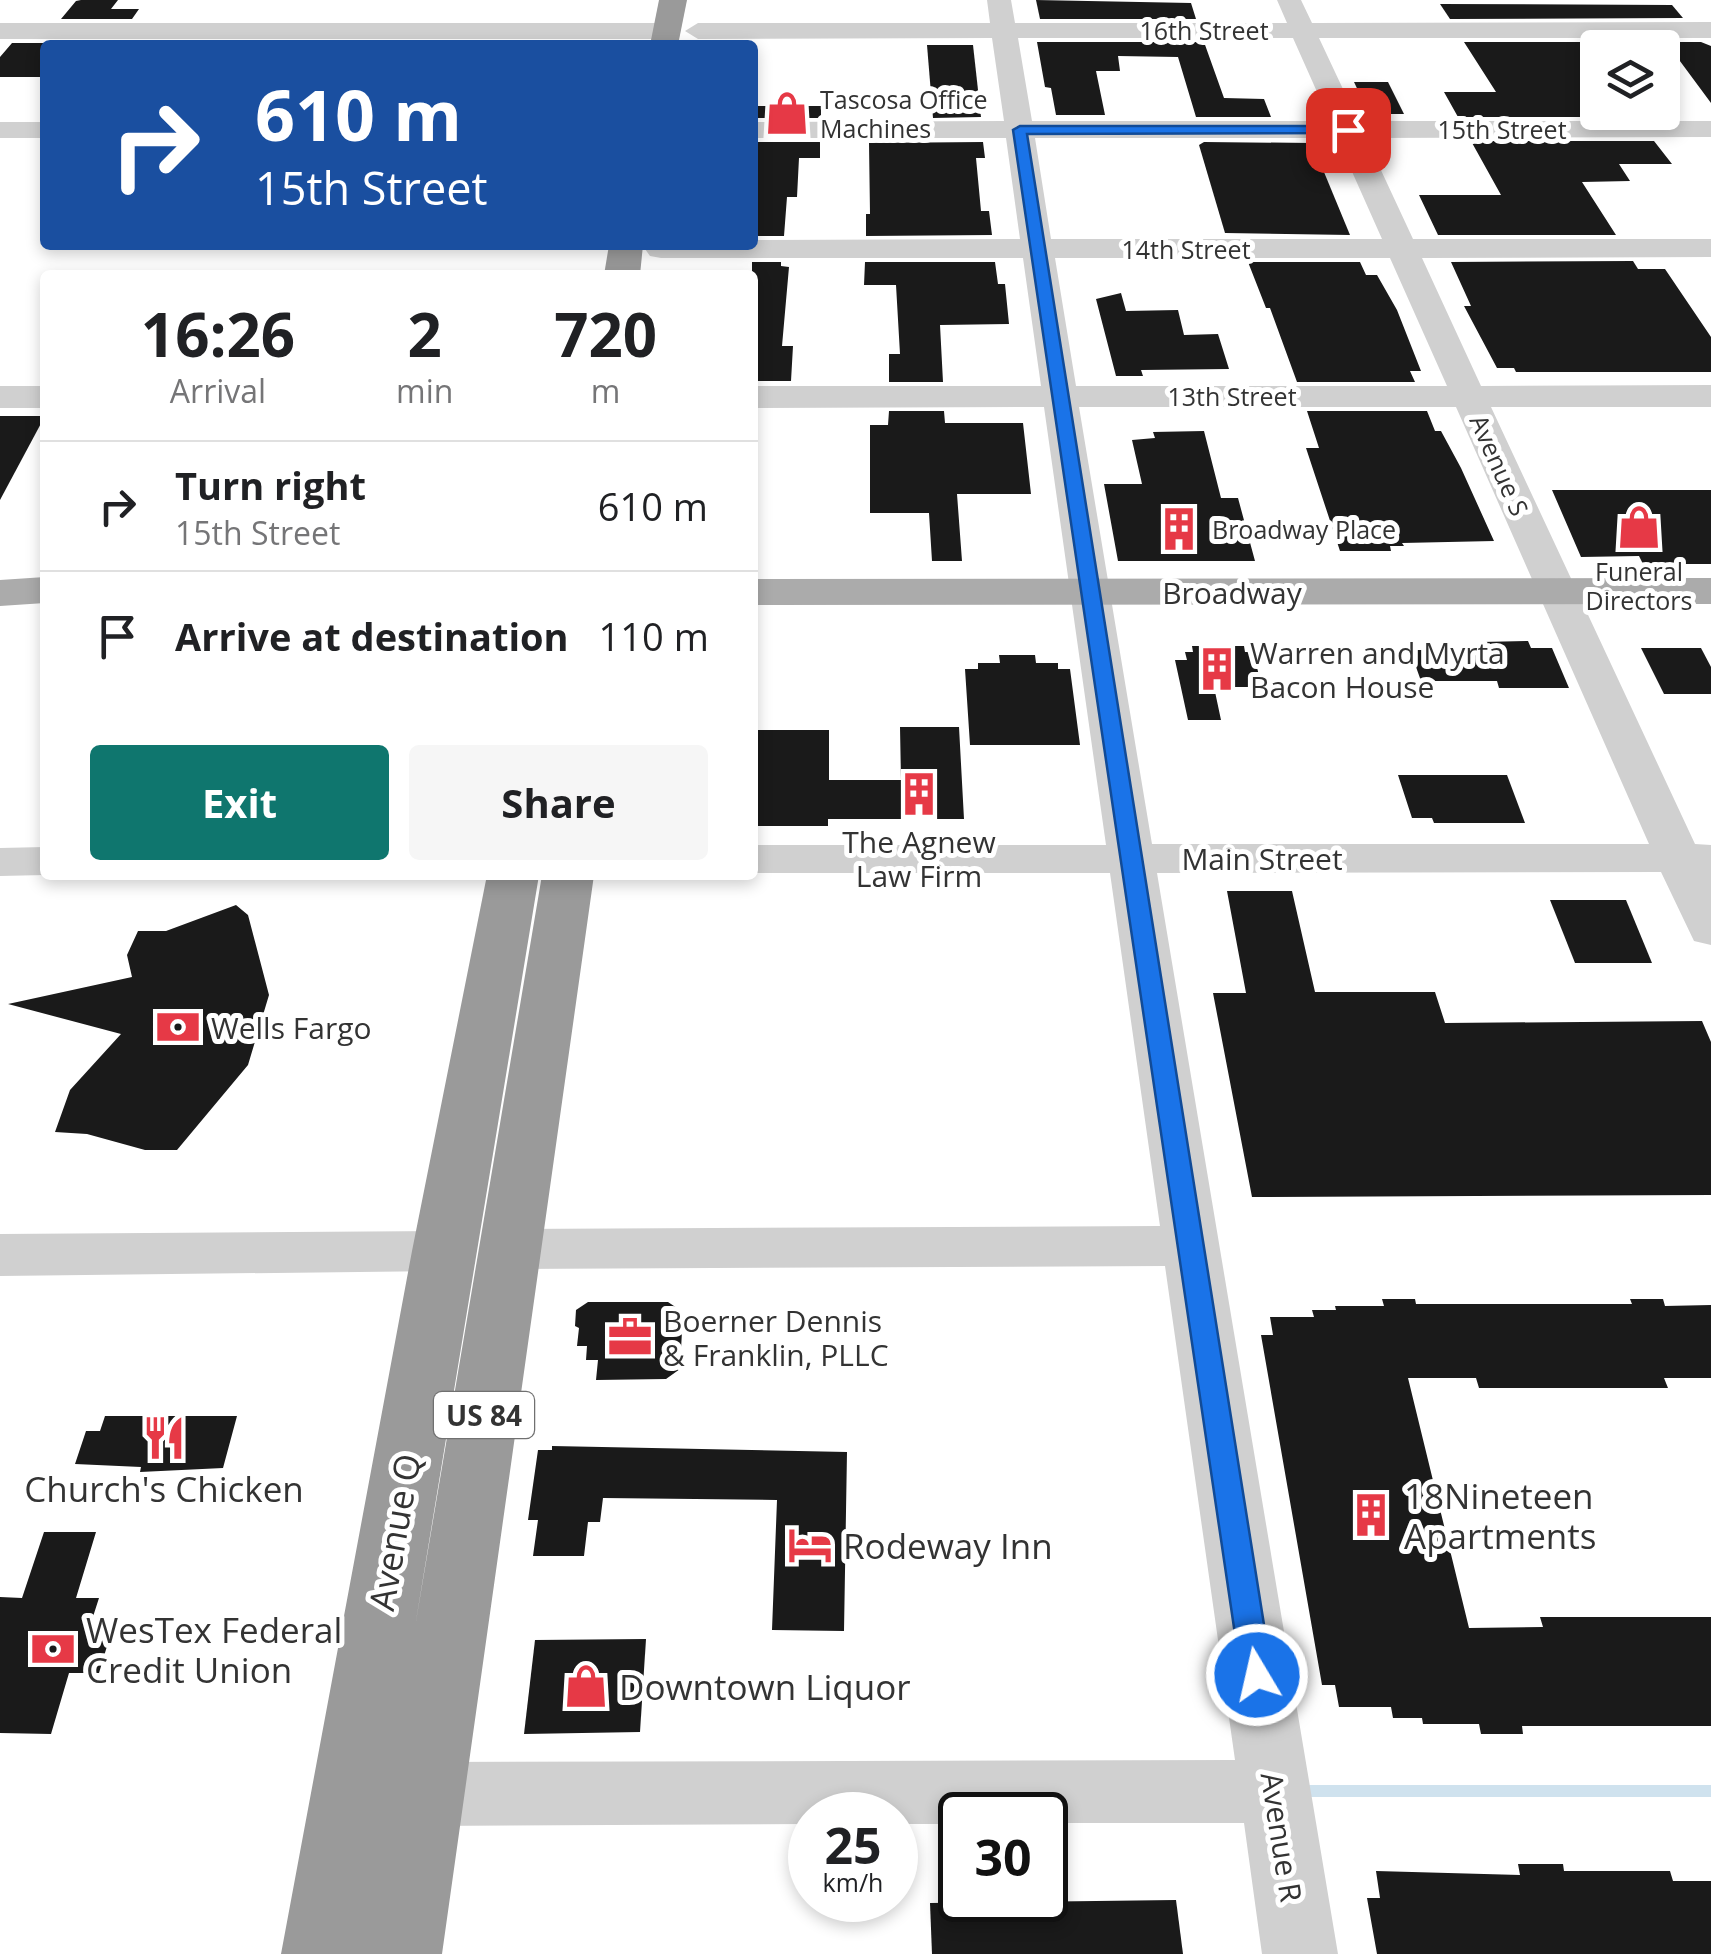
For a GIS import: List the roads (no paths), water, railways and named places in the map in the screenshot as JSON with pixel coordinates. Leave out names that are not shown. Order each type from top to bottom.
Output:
[{"type":"highway","points":[[666,38],[673,0]]},
{"type":"highway","points":[[697,38],[702,0]]},
{"type":"highway","points":[[476,1250],[493,1240],[487,1216],[500,1109],[472,1091],[512,880]]},
{"type":"highway","name":"Avenue Q","points":[[322,1954],[476,1250],[567,880]]},
{"type":"highway","name":"Avenue Q","points":[[401,1954],[475,1472],[476,1250]]},
{"type":"main road","name":"Broadway","points":[[758,592],[1711,591]]},
{"type":"street","name":"16th Street","points":[[697,38],[1001,15],[1296,15],[1711,30]]},
{"type":"street","name":"Avenue R","points":[[1001,15],[1300,1954]]},
{"type":"street","name":"Avenue S","points":[[1296,15],[1558,592],[1694,858],[1711,930]]},
{"type":"street","points":[[2,19],[666,38]]},
{"type":"street","name":"15th Street","points":[[758,130],[1711,129]]},
{"type":"street","points":[[0,130],[40,130]]},
{"type":"street","name":"14th Street","points":[[661,256],[1038,249],[1711,248]]},
{"type":"street","name":"13th Street","points":[[758,396],[1711,396]]},
{"type":"street","points":[[0,397],[40,397]]},
{"type":"street","name":"Main Street","points":[[758,859],[1694,858]]},
{"type":"street","points":[[0,862],[40,861]]},
{"type":"street","points":[[0,1255],[1192,1246]]},
{"type":"street","points":[[425,1794],[1274,1792]]},
{"type":"waterway","points":[[1297,1791],[1711,1791]]},
{"type":"place","name":"Tascosa Office Machines","points":[[787,113]]},
{"type":"place","name":"Funeral Directors","points":[[1639,527]]},
{"type":"place","name":"Broadway Place","points":[[1179,529]]},
{"type":"place","name":"Warren and Myrta Bacon House","points":[[1217,669]]},
{"type":"place","name":"The Agnew Law Firm","points":[[919,794]]},
{"type":"place","name":"Wells Fargo","points":[[178,1027]]},
{"type":"place","name":"Boerner Dennis & Franklin, PLLC","points":[[630,1337]]},
{"type":"place","name":"Church's Chicken","points":[[164,1438]]},
{"type":"place","name":"18Nineteen Apartments","points":[[1371,1515]]},
{"type":"place","name":"Rodeway Inn","points":[[810,1545]]},
{"type":"place","name":"WesTex Federal Credit Union","points":[[53,1649]]},
{"type":"place","name":"Downtown Liquor","points":[[586,1686]]}]
